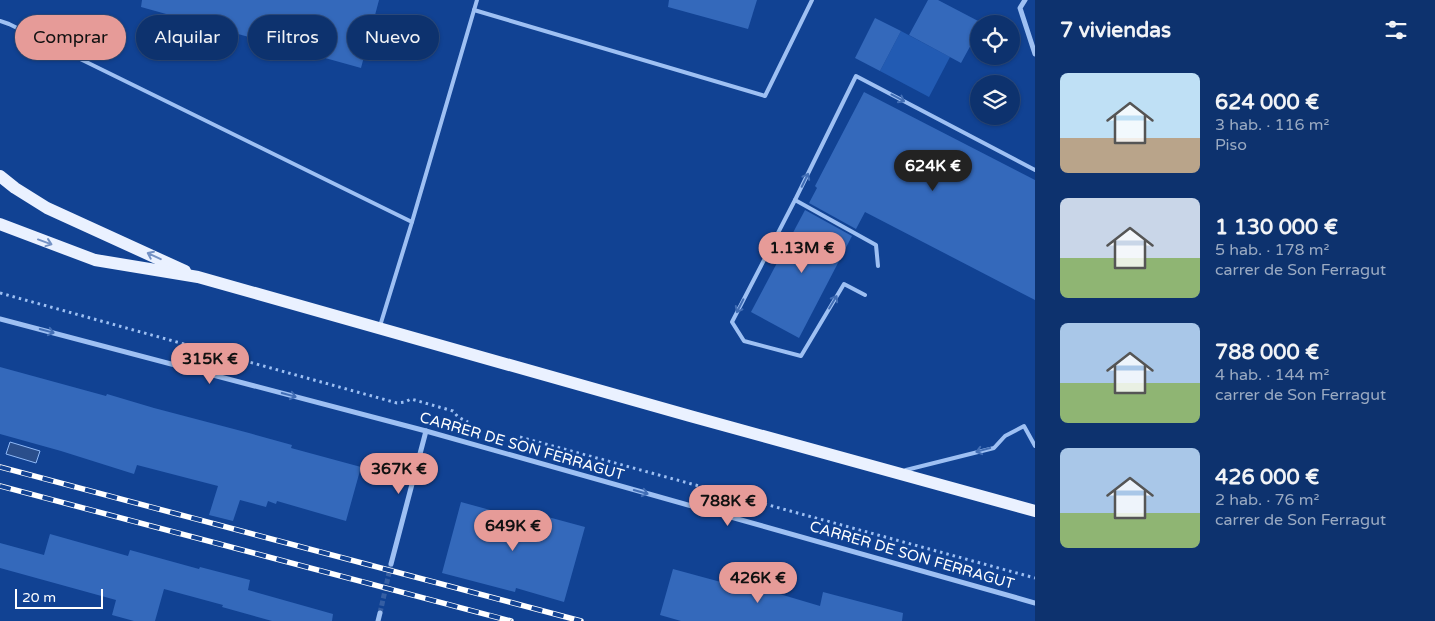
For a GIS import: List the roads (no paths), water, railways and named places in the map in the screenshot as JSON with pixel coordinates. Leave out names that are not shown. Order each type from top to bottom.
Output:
[{"type":"main road","points":[[0,176],[15,188],[48,208],[198,277]]},
{"type":"main road","points":[[0,224],[95,260],[198,277],[690,416],[1035,510]]},
{"type":"street","points":[[1025,0],[1020,8],[1035,54]]},
{"type":"street","name":"CARRER DE SON FERRAGUT","points":[[0,319],[426,432],[1035,603]]},
{"type":"street","points":[[391,564],[426,432]]},
{"type":"street","points":[[378,621],[380,613]]},
{"type":"lane","points":[[379,328],[477,0]]},
{"type":"lane","points":[[474,10],[765,96],[812,0]]},
{"type":"lane","points":[[0,21],[412,222]]},
{"type":"lane","points":[[865,295],[844,284],[801,356],[744,341],[732,322],[856,76],[1035,170]]},
{"type":"lane","points":[[795,200],[876,245],[878,266]]},
{"type":"lane","points":[[899,472],[994,448],[1005,436],[1024,426],[1035,446]]},
{"type":"tunnel","points":[[380,613],[391,564]]},
{"type":"railway","points":[[0,467],[581,621]]},
{"type":"railway","points":[[0,486],[511,621]]}]
